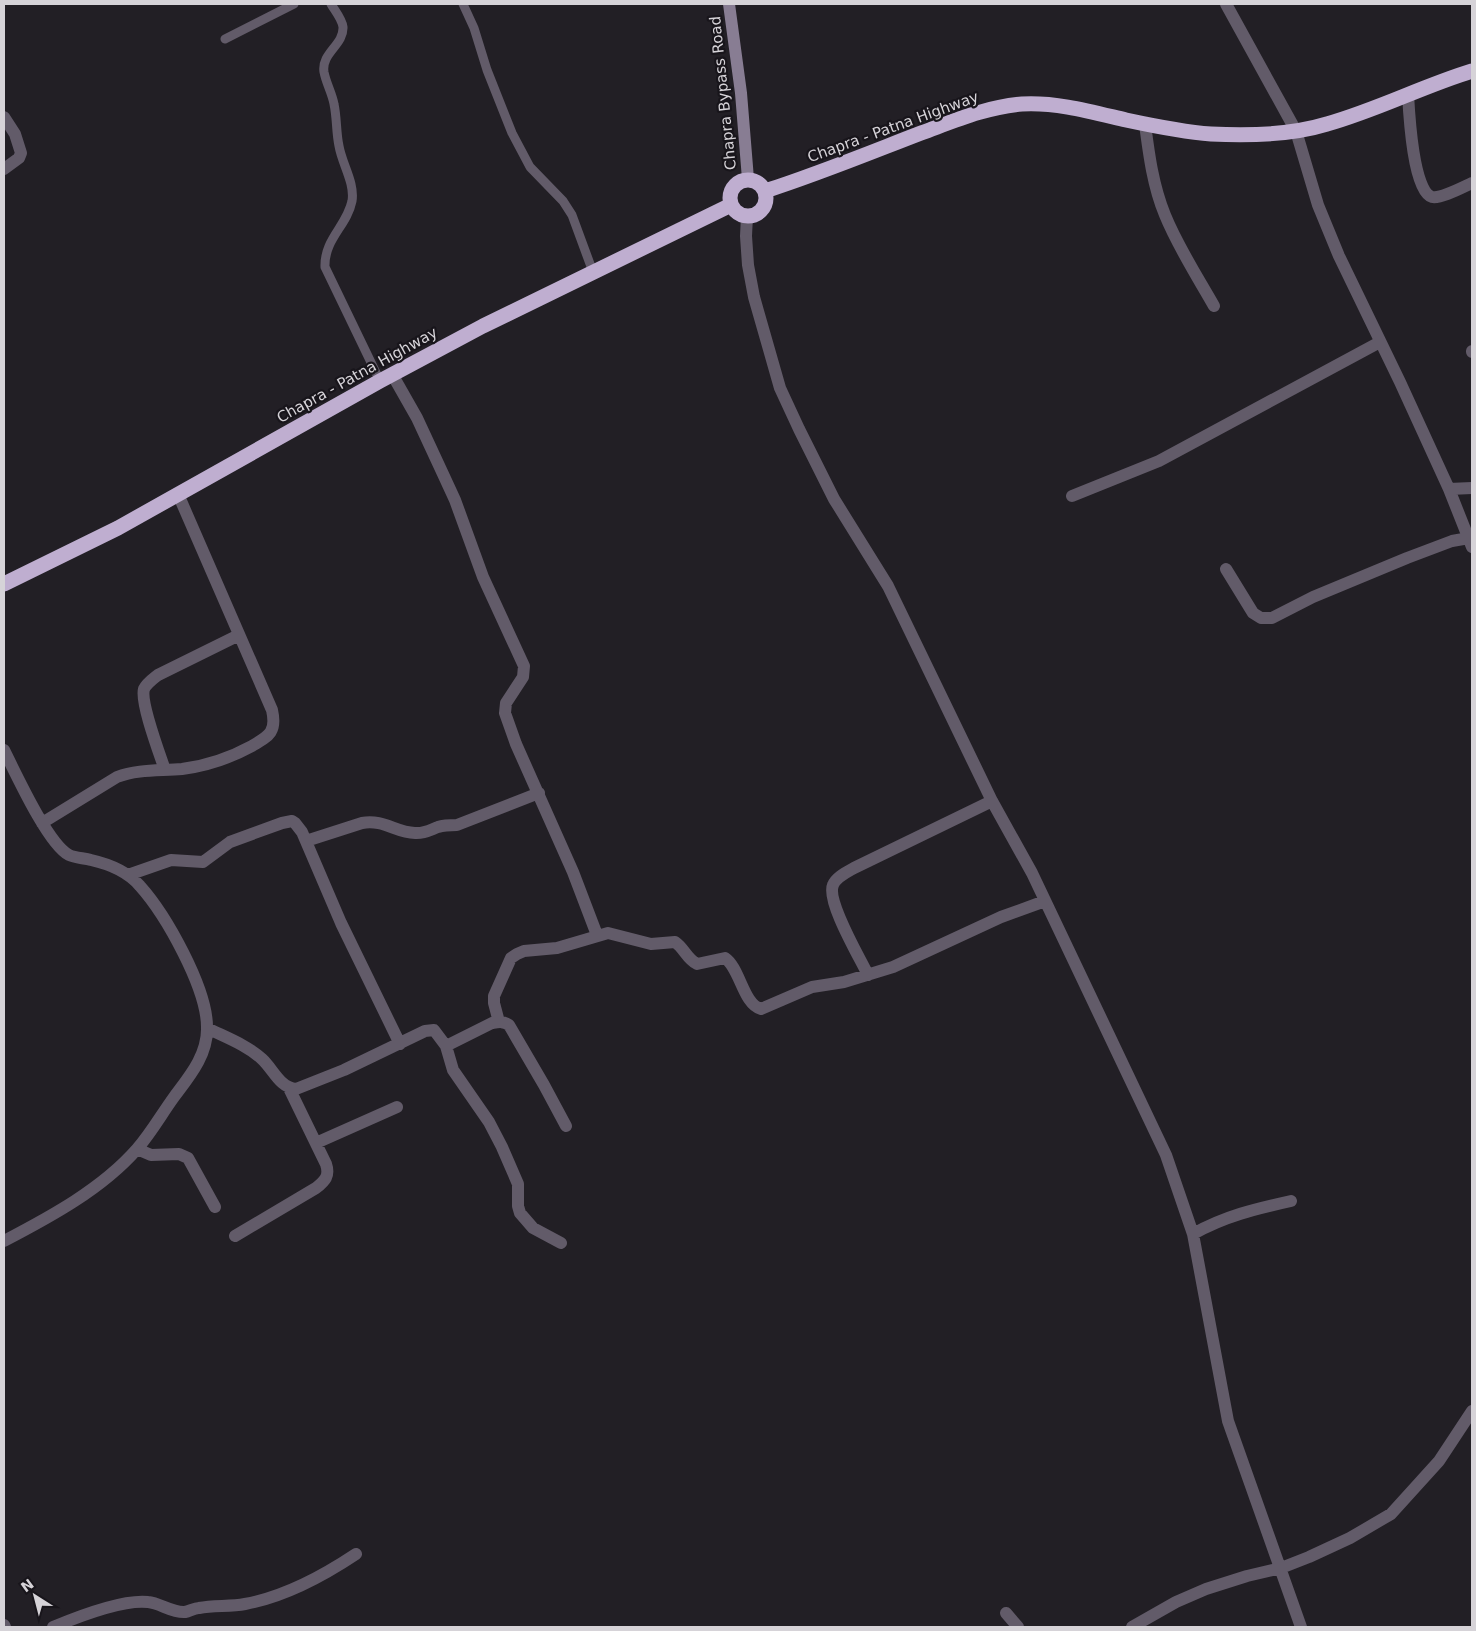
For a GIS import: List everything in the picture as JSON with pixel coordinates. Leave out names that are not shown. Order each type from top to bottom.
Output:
[{"type":"highway","name":"Chapra - Patna Highway","points":[[765,191],[817,174],[967,116],[996,108],[1022,104],[1053,104],[1145,124],[1212,134],[1296,131],[1326,125],[1472,71]]},
{"type":"highway","points":[[748,179],[758,182],[765,191],[766,201],[757,214],[747,216],[737,213],[731,205],[730,195],[734,185],[748,179]]},
{"type":"highway","name":"Chapra - Patna Highway","points":[[4,584],[118,528],[483,326],[731,205]]},
{"type":"street","name":"Chapra Bypass Road","points":[[729,4],[742,93],[748,179]]},
{"type":"street","points":[[1226,4],[1296,131],[1304,162],[1339,256],[1449,489],[1470,542],[1452,541],[1407,558],[1313,597],[1272,618],[1261,618],[1253,612],[1226,570]]},
{"type":"street","points":[[1408,94],[1417,167],[1423,188],[1427,194],[1432,197],[1440,196],[1472,184]]},
{"type":"street","points":[[4,117],[15,134],[22,153],[19,158],[4,169]]},
{"type":"street","points":[[1145,124],[1149,158],[1165,215],[1176,239],[1214,306]]},
{"type":"street","points":[[747,216],[748,265],[754,298],[780,388],[798,429],[834,499],[888,586],[992,801],[1045,901],[1166,1155],[1193,1234],[1228,1422],[1301,1627]]},
{"type":"street","points":[[1072,496],[1159,461],[1380,342]]},
{"type":"street","points":[[386,378],[417,418],[444,474],[483,577],[524,666],[523,678],[506,703],[505,713],[516,744],[573,872],[597,935]]},
{"type":"street","points":[[1449,489],[1472,488]]},
{"type":"street","points":[[42,823],[117,777],[129,772],[202,766],[222,760],[262,740],[274,728],[272,710],[178,494]]},
{"type":"street","points":[[165,770],[143,698],[144,690],[149,682],[158,675],[239,635]]},
{"type":"street","points":[[4,750],[42,823],[56,844],[69,855],[112,866],[128,875],[155,905],[183,953],[196,981],[204,1006],[207,1028],[203,1050],[194,1070],[137,1149],[107,1177],[80,1196],[4,1241]]},
{"type":"street","points":[[306,841],[371,821],[380,822],[415,834],[423,833],[446,825],[457,825],[539,793]]},
{"type":"street","points":[[868,975],[832,900],[831,890],[834,882],[854,868],[992,801]]},
{"type":"street","points":[[128,875],[171,860],[203,862],[230,842],[292,821],[298,826],[306,841],[341,923],[400,1044]]},
{"type":"street","points":[[499,1022],[494,996],[511,958],[516,954],[557,948],[597,935],[615,934],[651,944],[675,942],[683,949],[690,960],[697,964],[725,958],[732,965],[754,1005],[761,1009],[812,987],[844,982],[893,968],[993,920],[1045,901]]},
{"type":"street","points":[[446,1046],[480,1029],[504,1022],[513,1030],[566,1126]]},
{"type":"street","points":[[207,1028],[260,1057],[289,1088],[328,1170],[327,1178],[316,1188],[235,1236]]},
{"type":"street","points":[[289,1088],[296,1088],[321,1080],[430,1029],[437,1032],[446,1046],[453,1070],[488,1122],[507,1156],[518,1184],[518,1206],[520,1213],[532,1228],[561,1243]]},
{"type":"street","points":[[316,1143],[397,1107]]},
{"type":"street","points":[[137,1149],[151,1155],[178,1154],[188,1158],[214,1207]]},
{"type":"street","points":[[1193,1234],[1214,1223],[1244,1212],[1291,1201]]},
{"type":"street","points":[[1132,1627],[1176,1602],[1206,1589],[1246,1576],[1280,1568],[1350,1538],[1391,1514],[1439,1462],[1472,1411]]},
{"type":"street","points":[[53,1627],[133,1601],[150,1602],[184,1612],[198,1608],[246,1604],[295,1588],[330,1572],[356,1554]]},
{"type":"street","points":[[1006,1613],[1018,1627]]},
{"type":"lane","points":[[224,39],[294,4]]},
{"type":"lane","points":[[330,4],[342,22],[342,31],[325,59],[324,73],[334,104],[339,147],[350,182],[352,200],[346,218],[327,248],[324,257],[325,267],[386,378]]},
{"type":"lane","points":[[463,4],[474,28],[487,70],[512,133],[530,167],[563,201],[572,215],[593,272]]}]
